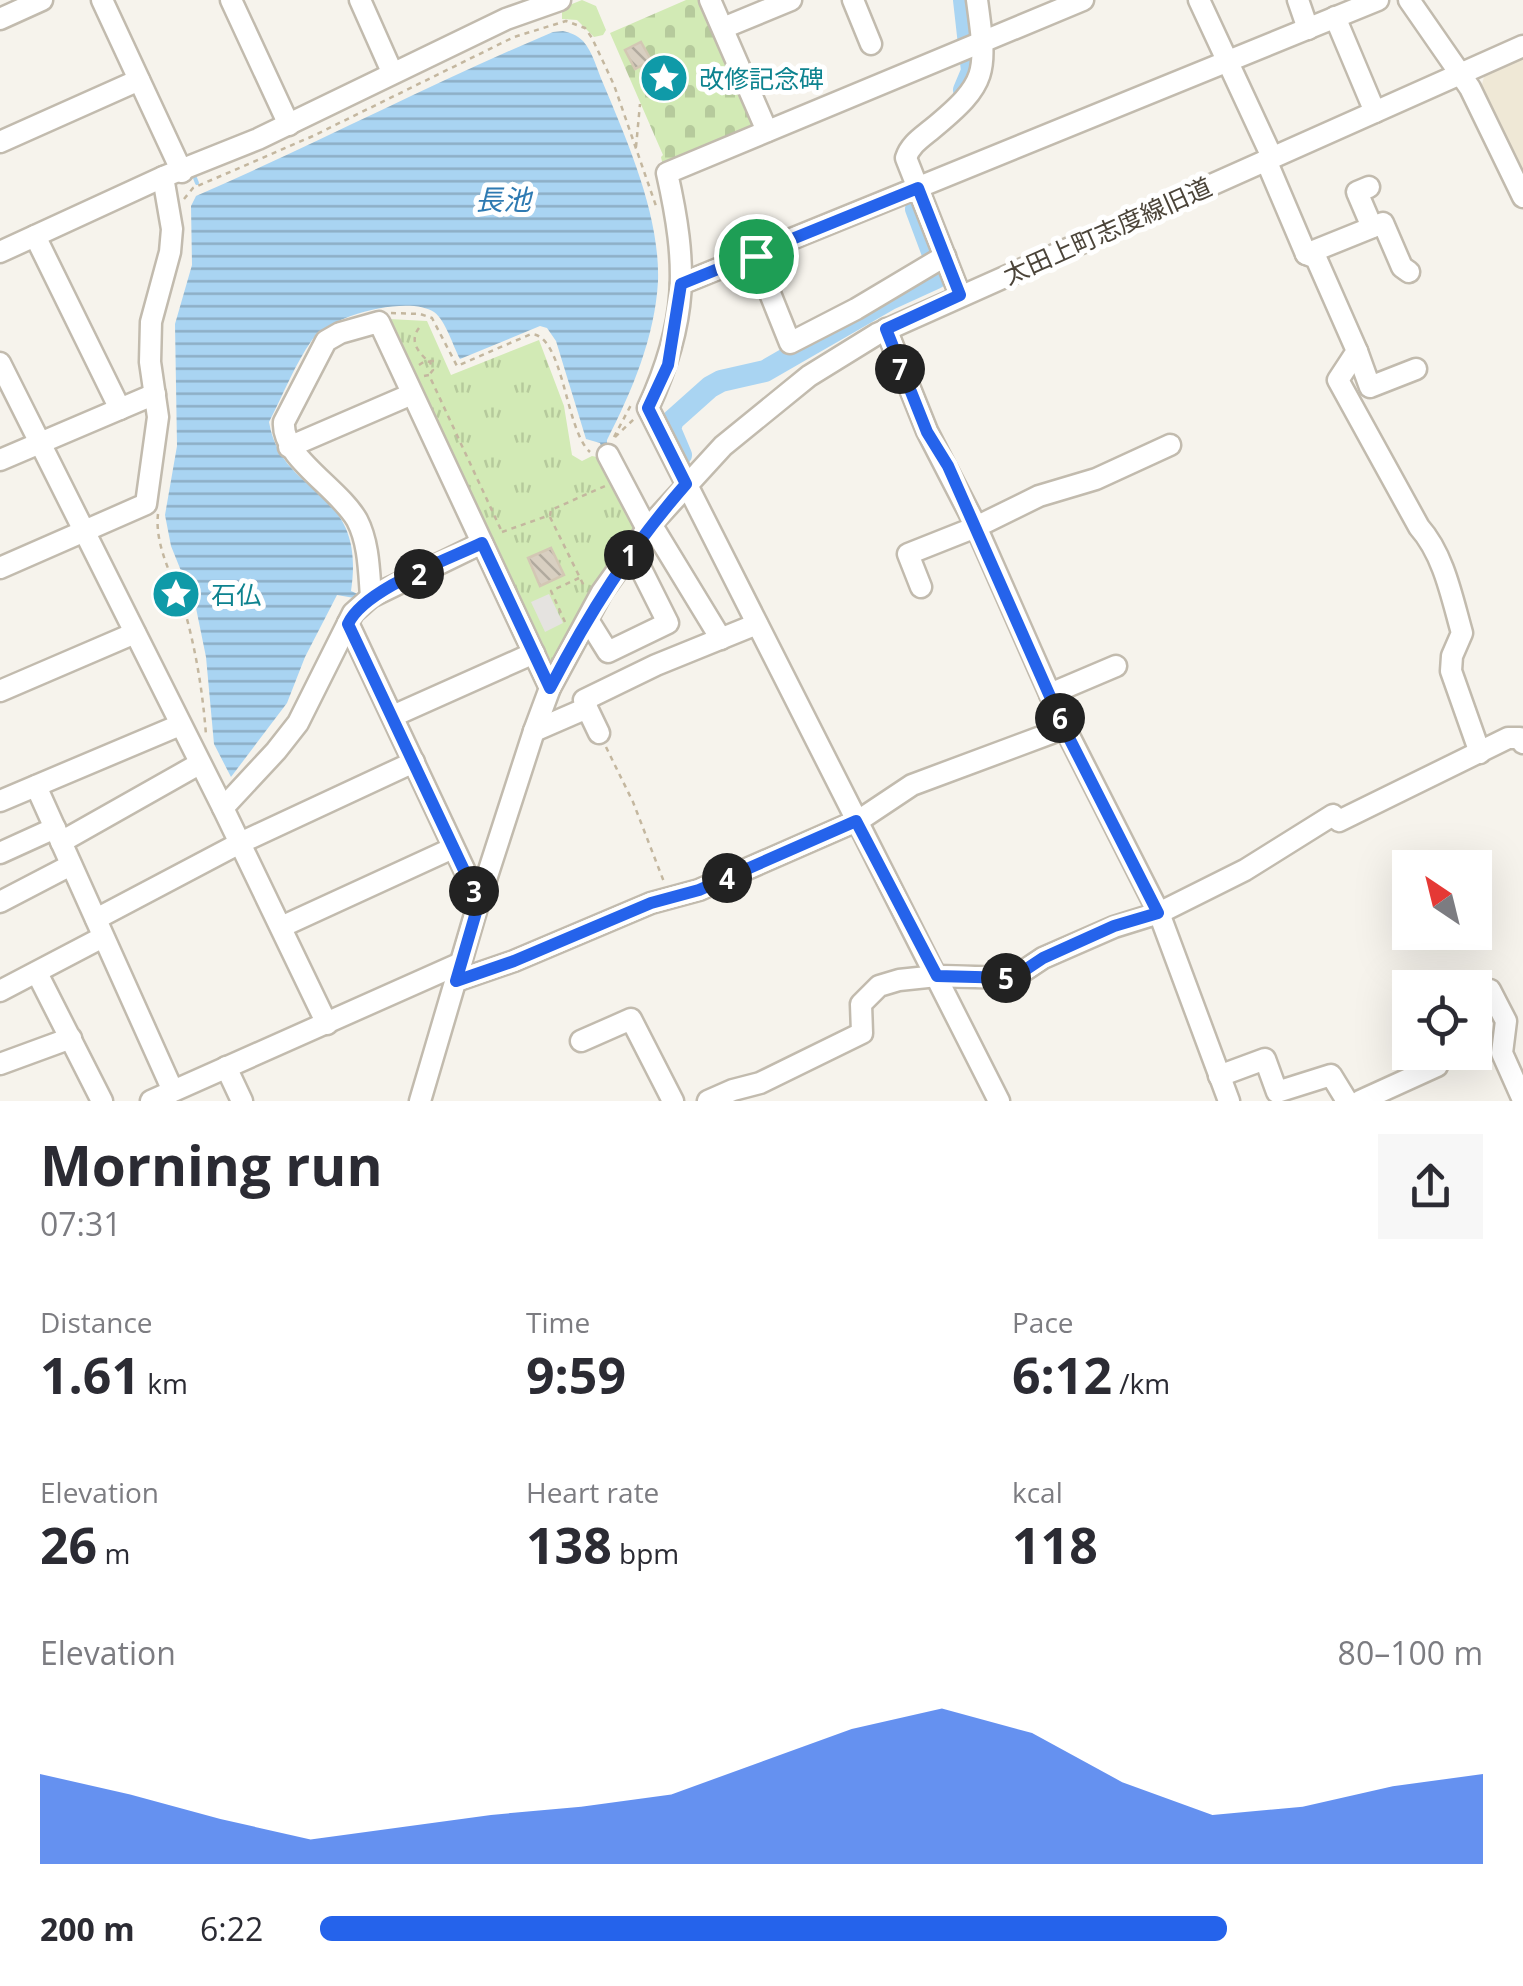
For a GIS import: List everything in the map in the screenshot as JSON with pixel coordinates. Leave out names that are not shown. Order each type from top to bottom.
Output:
[{"type":"street","points":[[0,19],[42,0]]},
{"type":"street","points":[[0,568],[153,505],[158,418],[150,362],[151,322],[170,252],[173,174],[139,80],[102,0]]},
{"type":"street","points":[[230,0],[289,125]]},
{"type":"street","points":[[360,0],[392,72]]},
{"type":"street","points":[[0,252],[289,125],[506,19],[560,0]]},
{"type":"street","points":[[710,0],[767,132]]},
{"type":"street","points":[[722,28],[792,0]]},
{"type":"street","points":[[853,0],[872,44]]},
{"type":"street","points":[[960,295],[939,260],[912,191],[906,158],[908,151],[974,90],[982,68],[974,45],[976,0]]},
{"type":"street","points":[[1198,0],[1269,158],[1306,254],[1316,258],[1370,387],[1416,369]]},
{"type":"street","points":[[1298,0],[1308,29]]},
{"type":"street","points":[[681,284],[1378,0]]},
{"type":"street","points":[[1409,0],[1462,74],[1523,197]]},
{"type":"street","points":[[999,1101],[946,976],[757,624],[642,399],[668,365],[681,284],[682,242],[667,174],[1076,1]]},
{"type":"street","points":[[1335,17],[1375,112]]},
{"type":"street","name":"太田上町志度線旧道","points":[[420,1101],[479,902],[550,688],[602,592],[649,527],[686,484],[763,410],[809,376],[886,329],[1523,46]]},
{"type":"street","points":[[0,142],[139,80]]},
{"type":"street","points":[[1369,186],[1357,192],[1372,227]]},
{"type":"street","points":[[1306,254],[1383,223],[1402,267],[1410,272]]},
{"type":"street","points":[[35,236],[120,409]]},
{"type":"street","points":[[756,256],[790,342],[939,260]]},
{"type":"street","points":[[371,597],[368,560],[358,523],[332,487],[289,447],[283,432],[284,422],[320,349],[340,334],[383,317],[412,394],[487,540],[550,688]]},
{"type":"street","points":[[886,329],[927,432],[976,527],[1064,728],[1158,913],[1229,1101]]},
{"type":"street","points":[[1357,351],[1338,380],[1418,527],[1430,540],[1448,586],[1462,634],[1452,656],[1451,671],[1480,753]]},
{"type":"street","points":[[0,362],[327,1024]]},
{"type":"street","points":[[0,460],[155,394]]},
{"type":"street","points":[[289,447],[412,394]]},
{"type":"street","points":[[920,587],[908,554],[976,527],[1038,496],[1096,479],[1170,445]]},
{"type":"street","points":[[608,455],[721,640]]},
{"type":"street","points":[[223,808],[298,723],[353,612],[371,597],[487,540]]},
{"type":"street","points":[[588,620],[612,659],[673,620],[632,551]]},
{"type":"street","points":[[348,624],[479,902]]},
{"type":"street","points":[[599,732],[584,700],[656,665],[757,624]]},
{"type":"street","points":[[0,691],[135,633]]},
{"type":"street","points":[[393,716],[534,653]]},
{"type":"street","points":[[1050,694],[1116,666]]},
{"type":"street","points":[[534,732],[586,708]]},
{"type":"street","points":[[0,801],[180,725]]},
{"type":"street","points":[[151,1101],[458,972],[514,961],[664,900],[699,890],[862,818],[912,785],[1064,728]]},
{"type":"street","points":[[708,1101],[760,1083],[862,1033],[861,1004],[878,986],[946,976],[1013,978],[1043,958],[1114,926],[1158,913],[1246,870],[1333,815],[1339,821],[1508,738],[1520,738],[1523,743]]},
{"type":"street","points":[[0,991],[37,973],[100,928],[240,844],[414,762]]},
{"type":"street","points":[[0,852],[58,835],[199,764]]},
{"type":"street","points":[[36,786],[173,1091]]},
{"type":"street","points":[[281,928],[454,848]]},
{"type":"street","points":[[0,902],[70,864]]},
{"type":"street","points":[[37,973],[102,1101]]},
{"type":"street","points":[[1492,995],[1506,1021],[1502,1054],[1523,1100]]},
{"type":"street","points":[[581,1041],[631,1019],[672,1101]]},
{"type":"street","points":[[0,1064],[71,1038]]},
{"type":"street","points":[[1219,1076],[1265,1059],[1278,1092],[1331,1074],[1348,1101]]},
{"type":"street","points":[[226,1067],[242,1101]]},
{"type":"street","points":[[1360,1101],[1429,1070]]},
{"type":"path","points":[[183,202],[193,188],[313,136],[514,37],[566,21],[585,28],[614,85],[658,216]]},
{"type":"path","points":[[514,37],[518,46]]},
{"type":"path","points":[[636,148],[640,104]]},
{"type":"path","points":[[383,317],[420,314],[432,318],[457,366],[539,334],[554,356],[581,442],[592,452],[608,455]]},
{"type":"path","points":[[420,328],[414,339],[416,349],[433,367],[429,375]]},
{"type":"path","points":[[429,375],[418,370],[422,363],[434,361]]},
{"type":"path","points":[[429,375],[502,532]]},
{"type":"path","points":[[642,399],[614,437],[642,399]]},
{"type":"path","points":[[590,596],[551,510],[621,479]]},
{"type":"path","points":[[153,505],[160,543],[188,621],[202,685],[206,743]]},
{"type":"path","points":[[487,540],[550,515]]},
{"type":"path","points":[[565,622],[551,591],[580,577]]},
{"type":"path","points":[[599,732],[650,842],[664,879],[664,900]]},
{"type":"shaded area","points":[[1523,55],[1523,181],[1479,96],[1485,73]]},
{"type":"shaded area","points":[[549,594],[563,623],[545,632],[531,602]]},
{"type":"green space","points":[[582,0],[596,6],[606,30],[603,35],[594,37],[577,20],[562,19],[562,8]]},
{"type":"green space","points":[[686,0],[700,0],[757,122],[753,130],[663,166],[663,155],[610,33]]},
{"type":"green space","points":[[389,319],[427,321],[451,375],[539,340],[564,406],[572,455],[582,461],[592,456],[607,459],[640,523],[555,661],[551,661]]},
{"type":"water","name":"長池","points":[[563,31],[574,34],[590,50],[641,180],[657,256],[656,302],[647,343],[607,446],[602,449],[600,443],[586,439],[556,341],[547,328],[540,326],[460,359],[442,321],[422,307],[370,310],[321,331],[300,359],[269,422],[277,447],[290,466],[336,511],[347,531],[353,556],[351,591],[360,599],[337,595],[287,703],[231,777],[214,744],[206,657],[196,608],[171,546],[165,515],[177,446],[175,324],[192,265],[191,206],[196,196],[508,52]]},
{"type":"building","points":[[641,42],[651,60],[635,69],[625,50]]},
{"type":"building","points":[[551,548],[564,575],[540,586],[528,558]]},
{"type":"waterway","points":[[964,0],[972,71],[964,90]]},
{"type":"waterway","points":[[195,178],[197,183]]},
{"type":"waterway","points":[[681,455],[670,429],[673,420],[710,387],[765,371],[890,299],[936,278],[934,257],[916,209]]},
{"type":"place","name":"改修記念碑","points":[[664,78]]},
{"type":"place","name":"石仏","points":[[176,594]]},
{"type":"route","points":[[918,188],[960,295],[886,329],[927,432],[948,466],[1064,728],[1158,913],[1114,926],[1043,958],[1013,978],[937,976],[856,821],[699,890],[651,903],[456,981],[479,902],[348,624],[353,612],[371,597],[482,543],[550,688],[602,592],[647,529],[686,484],[648,408],[668,365],[681,284],[756,256],[918,188]]}]
